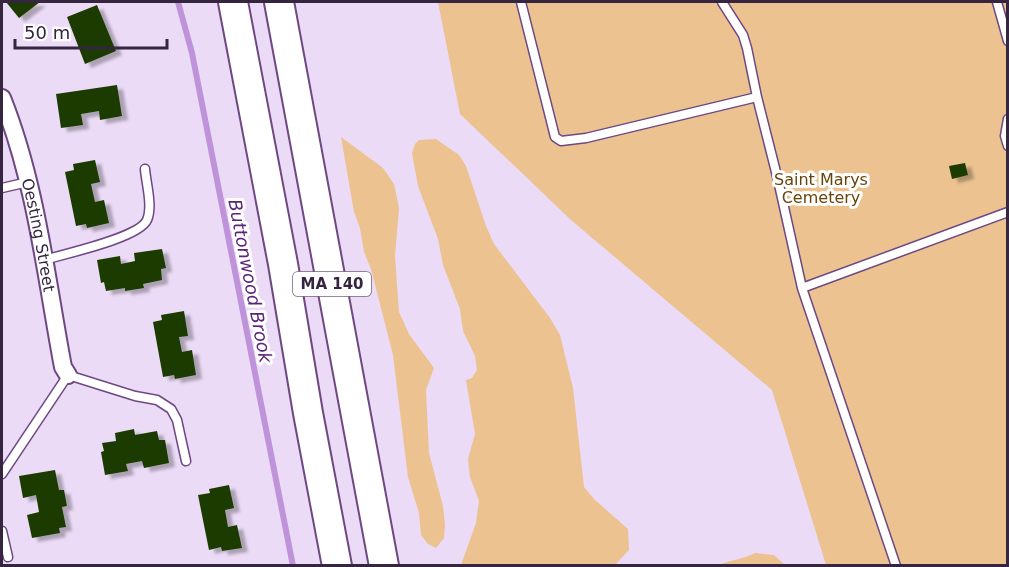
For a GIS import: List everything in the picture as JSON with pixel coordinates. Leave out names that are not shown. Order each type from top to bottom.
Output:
[{"type":"highway","name":"MA 140","points":[[233,2],[337,566]]},
{"type":"highway","name":"MA 140","points":[[279,2],[384,566]]},
{"type":"street","name":"Oesting Street","points":[[2,98],[28,182],[63,367],[68,375]]},
{"type":"lane","points":[[521,2],[555,138],[561,141],[586,138],[757,98]]},
{"type":"lane","points":[[722,2],[743,35],[802,288],[896,566]]},
{"type":"lane","points":[[998,2],[1008,41]]},
{"type":"lane","points":[[1008,119],[1005,130],[1008,147]]},
{"type":"lane","points":[[43,260],[127,235],[140,228],[147,220],[149,209],[145,169]]},
{"type":"lane","points":[[2,188],[28,182]]},
{"type":"lane","points":[[802,288],[1008,212]]},
{"type":"lane","points":[[2,474],[68,375],[135,396],[157,400],[171,409],[177,420],[186,461]]},
{"type":"lane","points":[[2,531],[8,557]]},
{"type":"green space","name":"Saint Marys Cemetery","points":[[438,2],[1007,2],[1007,565],[826,565],[772,390],[571,220],[460,114]]},
{"type":"green space","points":[[341,137],[383,168],[394,184],[399,208],[395,256],[399,312],[409,334],[434,368],[426,390],[429,453],[443,506],[445,525],[444,538],[436,548],[428,544],[421,535],[419,513],[408,477],[393,355],[354,212]]},
{"type":"green space","points":[[436,139],[459,155],[466,166],[494,244],[550,318],[560,335],[573,388],[584,487],[595,500],[628,529],[629,550],[615,565],[461,565],[476,523],[479,501],[470,477],[468,459],[475,434],[466,380],[472,378],[477,370],[475,356],[463,331],[460,309],[443,265],[438,239],[418,186],[412,153],[419,140]]},
{"type":"green space","points":[[755,553],[774,555],[785,565],[719,565],[746,557]]},
{"type":"building","points":[[6,2],[40,2],[19,18]]},
{"type":"building","points":[[97,5],[116,51],[85,64],[67,17]]},
{"type":"building","points":[[117,85],[122,116],[100,120],[99,111],[81,114],[83,125],[61,128],[56,94]]},
{"type":"building","points":[[95,160],[100,182],[91,184],[95,202],[104,200],[109,223],[87,228],[86,224],[76,226],[65,172],[74,170],[73,164]]},
{"type":"building","points":[[965,163],[968,175],[952,179],[949,166]]},
{"type":"building","points":[[162,249],[166,268],[161,269],[162,280],[143,284],[144,288],[106,291],[104,282],[101,283],[97,260],[120,256],[121,264],[135,261],[134,253]]},
{"type":"building","points":[[184,311],[188,336],[179,337],[182,352],[192,350],[196,375],[175,379],[174,375],[163,377],[153,322],[162,320],[161,315]]},
{"type":"building","points":[[134,429],[135,435],[157,431],[159,440],[165,440],[169,463],[144,468],[142,461],[126,464],[128,471],[105,475],[101,452],[104,451],[102,443],[116,441],[115,433]]},
{"type":"building","points":[[55,470],[59,490],[64,490],[67,506],[62,507],[66,527],[59,528],[60,533],[32,538],[27,515],[39,512],[36,495],[23,498],[19,476]]},
{"type":"building","points":[[229,485],[234,508],[225,510],[228,527],[237,525],[242,548],[222,551],[221,547],[209,550],[198,495],[210,493],[209,489]]},
{"type":"waterway","name":"Buttonwood Brook","points":[[178,2],[192,53],[293,566]]}]
